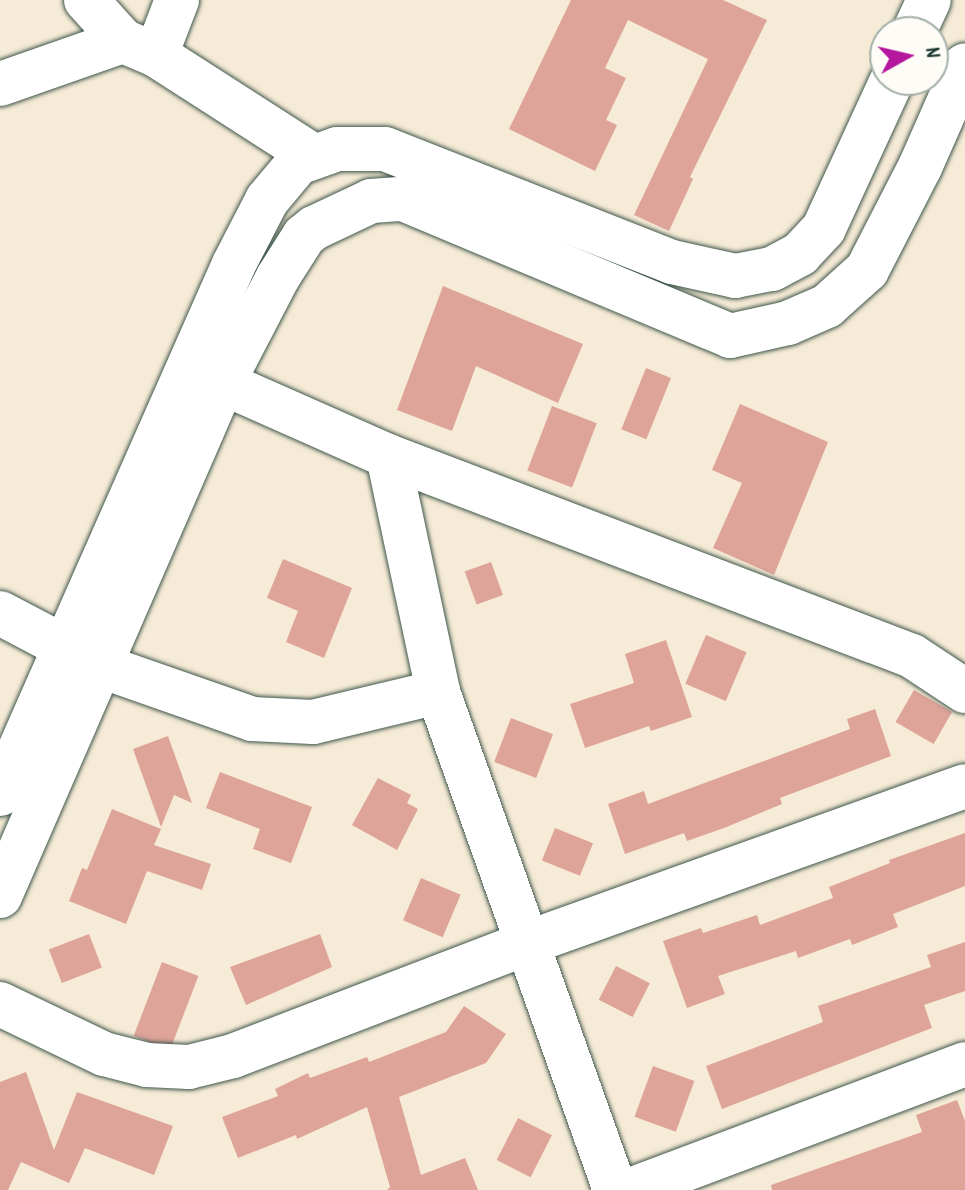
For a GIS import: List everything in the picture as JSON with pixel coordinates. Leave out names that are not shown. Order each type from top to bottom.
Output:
[{"type":"street","points":[[86,0],[139,48],[312,155]]},
{"type":"street","points":[[0,84],[139,48],[177,0]]},
{"type":"street","points":[[206,373],[278,277],[304,236],[352,207],[388,197],[451,217],[584,278],[730,336],[788,323],[827,306],[867,270],[914,180],[965,65]]},
{"type":"street","points":[[0,896],[84,657],[206,373],[267,200],[298,163],[312,155],[359,147],[385,149],[672,262],[735,276],[772,269],[800,254],[824,228],[885,96]]},
{"type":"street","points":[[206,373],[388,456],[912,656],[965,691]]},
{"type":"street","points":[[388,456],[438,692],[615,1190]]},
{"type":"street","points":[[0,613],[84,657],[252,719],[313,722],[358,714],[438,692]]},
{"type":"street","points":[[0,794],[84,657]]},
{"type":"street","points":[[0,1004],[104,1054],[147,1065],[189,1067],[233,1056],[527,943],[965,786]]},
{"type":"street","points":[[630,1190],[965,1064]]},
{"type":"building","points":[[571,0],[723,0],[767,20],[690,177],[693,179],[669,231],[634,215],[708,59],[628,20],[605,68],[626,78],[606,120],[617,125],[595,171],[509,129]]},
{"type":"building","points":[[443,286],[583,344],[558,403],[476,366],[452,431],[397,410]]},
{"type":"building","points":[[646,368],[671,378],[646,439],[621,429]]},
{"type":"building","points":[[740,404],[828,442],[774,575],[713,548],[742,483],[712,470]]},
{"type":"building","points":[[552,406],[597,423],[572,488],[527,470]]},
{"type":"building","points":[[283,559],[352,588],[324,658],[286,642],[298,611],[267,598]]},
{"type":"building","points":[[491,562],[503,595],[477,604],[465,572]]},
{"type":"building","points":[[706,635],[747,652],[726,701],[685,684]]},
{"type":"building","points":[[666,640],[692,717],[651,731],[649,726],[585,748],[570,704],[634,683],[625,654]]},
{"type":"building","points":[[914,690],[952,712],[934,744],[896,722]]},
{"type":"building","points":[[875,709],[891,756],[780,798],[782,804],[724,828],[687,841],[684,833],[625,854],[608,804],[644,791],[648,804],[850,729],[847,719]]},
{"type":"building","points":[[511,718],[553,734],[536,778],[494,762]]},
{"type":"building","points":[[168,736],[192,803],[174,795],[161,827],[133,749]]},
{"type":"building","points":[[220,772],[312,807],[291,863],[253,849],[260,829],[206,808]]},
{"type":"building","points":[[378,778],[411,795],[407,803],[418,809],[397,850],[352,825]]},
{"type":"building","points":[[112,809],[161,829],[154,845],[211,864],[202,890],[147,871],[126,924],[69,901],[82,868],[87,870]]},
{"type":"building","points":[[555,828],[593,843],[580,876],[542,860]]},
{"type":"building","points":[[965,833],[965,886],[893,914],[898,927],[852,945],[850,939],[798,958],[796,951],[718,976],[725,994],[687,1008],[663,941],[701,928],[703,933],[757,915],[760,925],[833,898],[829,887],[890,863],[889,860]]},
{"type":"building","points":[[421,878],[461,895],[443,937],[403,920]]},
{"type":"building","points":[[89,934],[102,968],[62,983],[49,949]]},
{"type":"building","points":[[320,934],[332,967],[246,1005],[230,967]]},
{"type":"building","points":[[965,942],[965,991],[924,1005],[932,1028],[722,1109],[706,1066],[823,1022],[818,1006],[931,967],[927,955]]},
{"type":"building","points":[[162,962],[198,976],[170,1050],[134,1036]]},
{"type":"building","points":[[616,966],[650,983],[633,1017],[599,1000]]},
{"type":"building","points":[[464,1006],[506,1034],[486,1063],[399,1097],[421,1175],[465,1158],[478,1190],[387,1190],[390,1187],[367,1107],[297,1139],[296,1135],[238,1158],[222,1117],[278,1096],[275,1089],[308,1073],[310,1078],[367,1057],[369,1062],[446,1032]]},
{"type":"building","points":[[653,1066],[694,1081],[676,1132],[635,1117]]},
{"type":"building","points":[[26,1072],[54,1150],[77,1092],[173,1126],[154,1175],[85,1148],[69,1183],[21,1162],[8,1190],[0,1190],[0,1082]]},
{"type":"building","points":[[957,1100],[965,1121],[965,1190],[772,1190],[771,1185],[922,1132],[916,1115]]},
{"type":"building","points":[[518,1118],[552,1135],[531,1177],[497,1160]]}]
